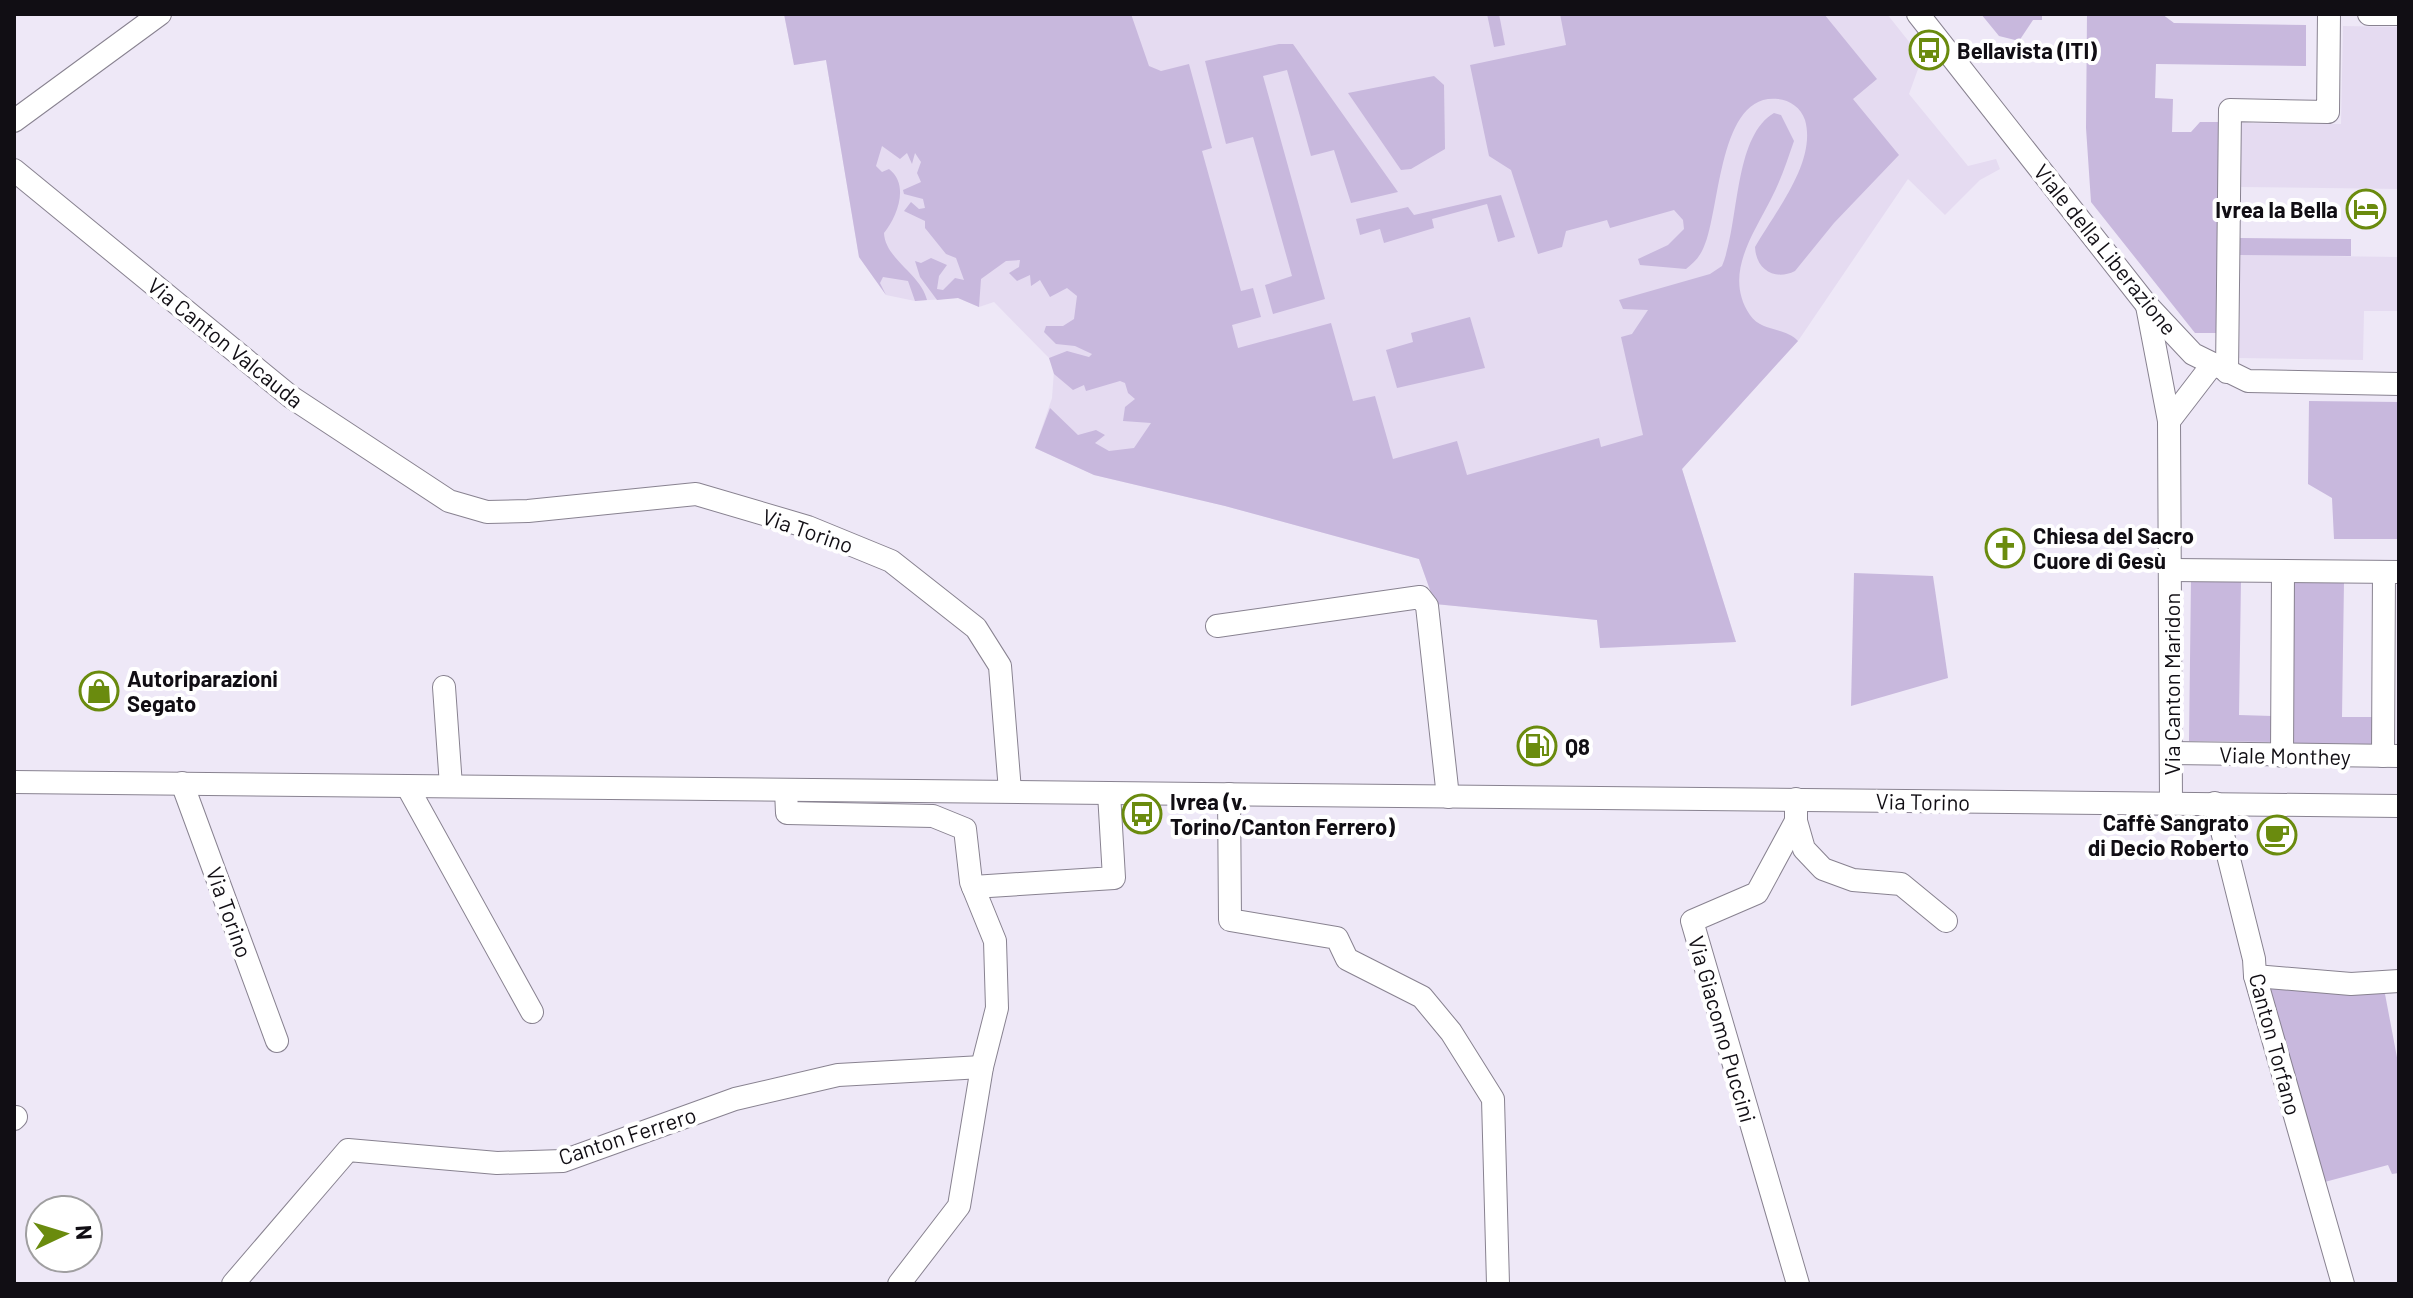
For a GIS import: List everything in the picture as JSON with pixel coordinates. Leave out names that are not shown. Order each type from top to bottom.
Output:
[{"type":"street","points":[[14,121],[160,14]]},
{"type":"street","name":"Viale della Liberazione","points":[[1918,14],[2146,304],[2193,354],[2248,381],[2399,384]]},
{"type":"street","points":[[2169,421],[2219,369],[2230,110],[2328,112],[2329,14]]},
{"type":"street","points":[[2369,14],[2399,14]]},
{"type":"street","name":"Via Canton Valcauda","points":[[14,170],[291,397],[449,501]]},
{"type":"street","name":"Via Canton Maridon","points":[[2146,304],[2169,421],[2171,803]]},
{"type":"street","name":"Via Torino","points":[[449,501],[487,512],[696,494],[808,527],[891,561],[976,628],[1000,666],[1010,791]]},
{"type":"street","points":[[2172,570],[2391,572],[2391,756]]},
{"type":"street","points":[[2282,756],[2283,571]]},
{"type":"street","points":[[1217,626],[1420,597],[1427,606],[1448,797]]},
{"type":"street","points":[[444,687],[451,786]]},
{"type":"street","name":"Viale Monthey","points":[[2171,753],[2391,756]]},
{"type":"street","name":"Via Torino","points":[[14,782],[1448,797],[1796,810],[2171,803],[2399,806]]},
{"type":"street","name":"Via Torino","points":[[182,783],[277,1041]]},
{"type":"street","points":[[407,786],[532,1012]]},
{"type":"street","points":[[786,790],[787,813],[933,816],[952,820],[965,829],[973,887],[995,941],[997,1008],[982,1067],[959,1206],[899,1284]]},
{"type":"street","points":[[973,887],[1114,878],[1109,793]]},
{"type":"street","points":[[1229,794],[1230,920],[1337,938],[1347,959],[1422,997],[1451,1032],[1493,1099],[1498,1284]]},
{"type":"street","name":"Canton Torfano","points":[[2215,803],[2254,959],[2255,976],[2343,1284]]},
{"type":"street","points":[[1796,810],[1804,849],[1823,869],[1853,880],[1901,884],[1946,921]]},
{"type":"street","name":"Via Giacomo Puccini","points":[[1796,810],[1757,893],[1692,921],[1798,1284]]},
{"type":"street","points":[[2255,976],[2351,984],[2399,981]]},
{"type":"street","name":"Canton Ferrero","points":[[233,1284],[348,1150],[497,1163],[563,1161],[735,1099],[838,1075],[982,1067]]},
{"type":"shaded area","points":[[784,14],[1887,14],[1922,58],[1909,94],[1968,166],[1996,159],[2000,169],[1980,180],[1945,215],[1908,179],[1798,341],[1682,469],[1736,642],[1600,648],[1597,620],[1435,604],[1419,559],[1225,506],[1094,475],[1035,448],[1052,398],[1054,371],[1049,358],[994,302],[979,307],[958,298],[915,301],[886,295],[859,257],[826,60],[794,65]]},
{"type":"shaded area","points":[[784,14],[1131,14],[1149,66],[1161,71],[1189,64],[1212,148],[1202,151],[1241,291],[1253,288],[1261,317],[1232,325],[1238,348],[1331,323],[1353,401],[1375,396],[1393,459],[1457,441],[1467,475],[1599,438],[1601,447],[1643,435],[1621,337],[1632,334],[1648,310],[1623,309],[1619,300],[1710,274],[1722,266],[1739,182],[1751,141],[1761,125],[1774,113],[1781,115],[1794,141],[1778,185],[1749,241],[1739,285],[1742,300],[1755,320],[1798,341],[1682,469],[1736,642],[1600,648],[1597,620],[1435,604],[1419,559],[1225,506],[1094,475],[1035,448],[1050,408],[1078,435],[1096,430],[1105,435],[1095,443],[1109,451],[1134,448],[1151,423],[1123,421],[1125,407],[1135,399],[1128,393],[1125,383],[1120,381],[1086,391],[1084,385],[1073,390],[1054,374],[1049,358],[1067,351],[1089,357],[1092,354],[1075,346],[1056,344],[1044,332],[1046,326],[1063,326],[1074,319],[1077,296],[1067,288],[1050,297],[1040,280],[1031,286],[1030,275],[1017,281],[1009,273],[1019,267],[1020,260],[1006,261],[981,279],[979,307],[958,298],[937,300],[920,277],[915,261],[921,263],[931,258],[947,265],[939,276],[937,289],[943,290],[955,278],[964,280],[956,258],[946,254],[925,228],[925,221],[904,211],[911,202],[919,209],[925,208],[923,199],[904,194],[903,190],[921,182],[917,173],[921,162],[915,153],[912,164],[907,153],[900,159],[882,146],[876,166],[882,172],[889,169],[899,184],[900,192],[897,210],[884,233],[886,242],[896,259],[918,282],[927,300],[915,301],[908,281],[883,277],[880,283],[886,295],[859,257],[826,60],[794,65]]},
{"type":"shaded area","points":[[1487,14],[1499,14],[1505,45],[1494,47]]},
{"type":"shaded area","points":[[1560,14],[1824,14],[1877,79],[1853,99],[1899,155],[1834,223],[1795,271],[1774,274],[1759,262],[1755,247],[1800,169],[1807,136],[1805,120],[1794,105],[1778,99],[1758,102],[1743,115],[1732,135],[1708,234],[1700,254],[1686,269],[1640,265],[1638,259],[1668,245],[1684,229],[1683,220],[1674,210],[1610,228],[1607,220],[1566,231],[1562,247],[1538,254],[1511,170],[1489,156],[1470,65],[1566,45]]},
{"type":"shaded area","points":[[1981,14],[2042,14],[2042,20],[2033,20],[2019,41],[1999,36]]},
{"type":"shaded area","points":[[2087,14],[2162,14],[2174,23],[2306,25],[2306,66],[2156,64],[2155,98],[2173,99],[2172,132],[2191,132],[2200,122],[2219,122],[2216,333],[2195,333],[2091,202],[2086,128]]},
{"type":"shaded area","points":[[2343,26],[2399,27],[2399,189],[2241,187],[2241,123],[2341,124]]},
{"type":"shaded area","points":[[1279,44],[1293,44],[1398,192],[1351,203],[1334,150],[1311,156],[1287,70],[1263,76],[1325,299],[1273,314],[1265,285],[1292,276],[1253,137],[1226,144],[1205,61]]},
{"type":"shaded area","points":[[1434,76],[1444,85],[1445,149],[1411,169],[1401,170],[1348,93]]},
{"type":"shaded area","points":[[1501,195],[1515,237],[1498,242],[1487,204],[1432,219],[1434,228],[1384,243],[1380,229],[1360,235],[1356,219],[1408,207],[1414,215]]},
{"type":"shaded area","points":[[2240,238],[2351,239],[2351,256],[2240,255]]},
{"type":"shaded area","points":[[2240,255],[2399,257],[2399,311],[2364,311],[2363,360],[2239,358]]},
{"type":"shaded area","points":[[1470,317],[1485,368],[1397,388],[1386,350],[1413,342],[1411,333]]},
{"type":"shaded area","points":[[2309,401],[2399,402],[2399,539],[2334,539],[2332,498],[2308,484]]},
{"type":"shaded area","points":[[1854,573],[1933,576],[1948,678],[1851,706]]},
{"type":"shaded area","points":[[2191,579],[2241,579],[2239,715],[2272,716],[2271,742],[2189,741]]},
{"type":"shaded area","points":[[2294,580],[2344,581],[2342,717],[2374,717],[2374,744],[2292,743]]},
{"type":"shaded area","points":[[2287,983],[2369,988],[2385,994],[2399,1068],[2399,1173],[2392,1174],[2388,1165],[2321,1183],[2268,989]]},
{"type":"place","name":"Bellavista (ITI)","points":[[1929,50]]},
{"type":"place","name":"Ivrea la Bella","points":[[2366,209]]},
{"type":"place","name":"Chiesa del Sacro Cuore di Gesù","points":[[2005,548]]},
{"type":"place","name":"Autoriparazioni Segato","points":[[99,691]]},
{"type":"place","name":"Q8","points":[[1537,746]]},
{"type":"place","name":"Ivrea (v. Torino/Canton Ferrero)","points":[[1142,814]]},
{"type":"place","name":"Caffè Sangrato di Decio Roberto","points":[[2277,835]]}]
